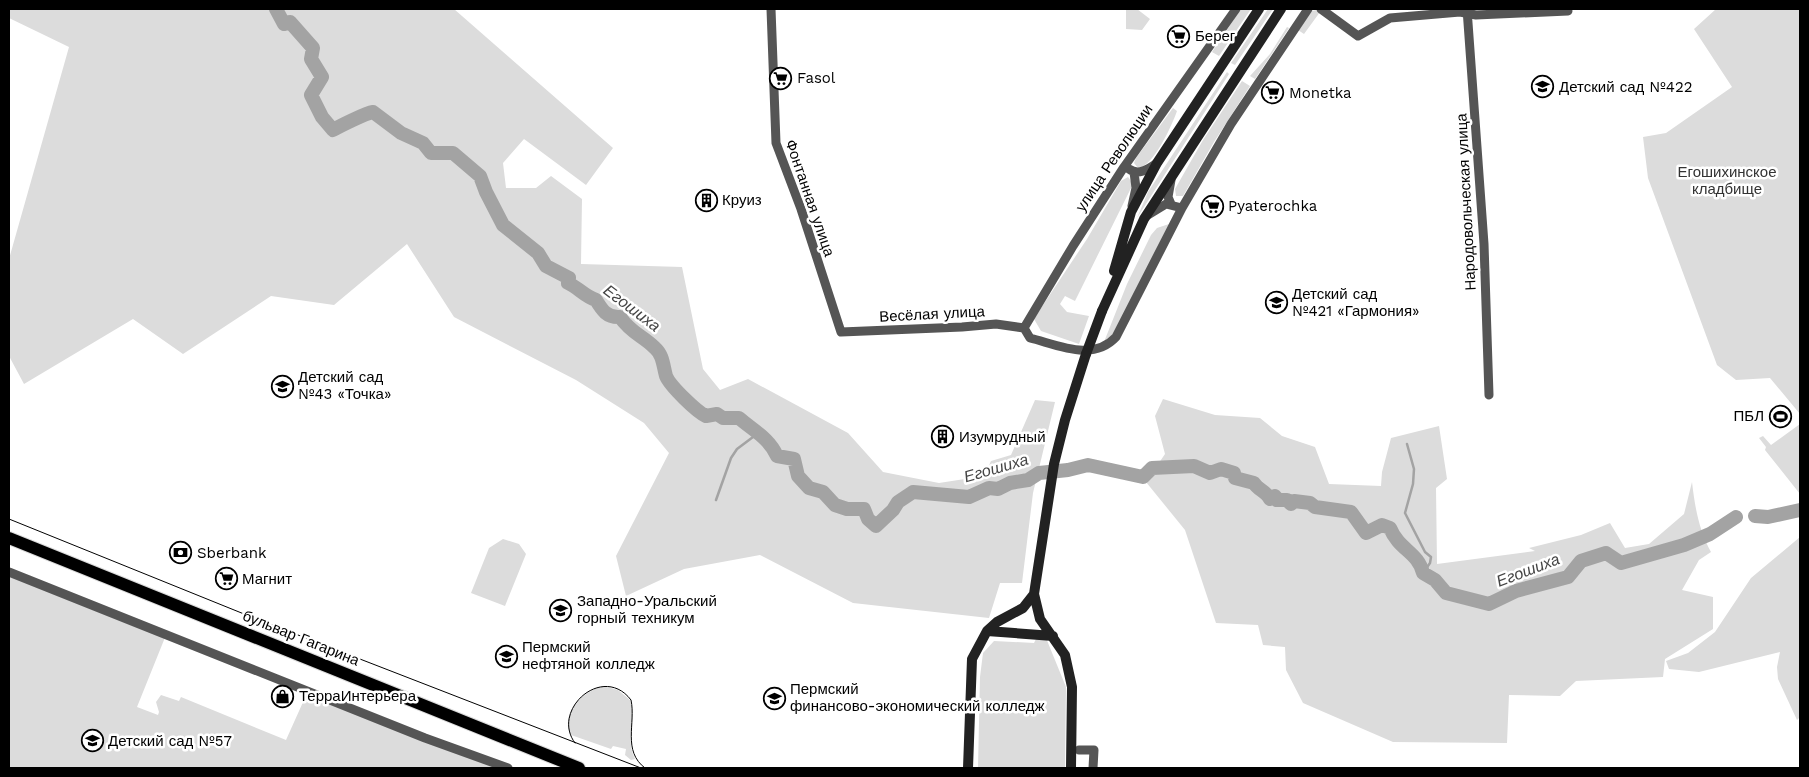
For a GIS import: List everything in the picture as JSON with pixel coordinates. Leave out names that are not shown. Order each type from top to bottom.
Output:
[{"type":"main road","points":[[1102,311],[1131,212],[1157,163],[1259,9]]},
{"type":"main road","points":[[1071,768],[1072,687],[1065,655],[1040,619],[1034,594],[1054,464],[1079,372],[1102,311],[1144,219],[1174,170],[1281,9]]},
{"type":"main road","name":"бульвар Гагарина","points":[[9,538],[579,768]]},
{"type":"main road","points":[[968,768],[970,671],[978,645],[997,622],[1023,608],[1034,594]]},
{"type":"main road","points":[[988,631],[1053,636]]},
{"type":"street","name":"Фонтанная улица","points":[[771,9],[776,143],[801,209],[841,332]]},
{"type":"street","name":"улица Революции","points":[[1024,328],[1124,166],[1236,9]]},
{"type":"street","points":[[1024,328],[1030,338],[1083,350],[1100,349],[1111,343],[1137,300],[1182,208],[1230,124],[1308,9]]},
{"type":"street","points":[[1321,9],[1358,36],[1390,18],[1467,11],[1568,11]]},
{"type":"street","name":"Народовольческая улица","points":[[1467,11],[1484,244],[1489,394]]},
{"type":"street","points":[[1124,166],[1134,172],[1145,171],[1157,163]]},
{"type":"street","points":[[1172,204],[1168,197],[1174,170]]},
{"type":"street","points":[[1131,212],[1136,188],[1134,172]]},
{"type":"street","points":[[1144,219],[1156,209],[1166,204],[1182,208]]},
{"type":"street","name":"Весёлая улица","points":[[841,332],[996,324],[1024,328]]},
{"type":"street","points":[[9,572],[416,734],[508,768]]},
{"type":"street","points":[[1079,750],[1094,750],[1093,768]]},
{"type":"green space","points":[[9,9],[454,9],[613,148],[586,185],[524,139],[503,163],[506,188],[536,188],[551,176],[582,199],[581,264],[682,267],[703,369],[720,390],[748,379],[848,433],[883,472],[939,483],[984,476],[991,461],[1011,455],[1035,400],[1055,402],[1033,493],[1022,583],[1000,583],[989,618],[853,603],[760,555],[684,569],[626,596],[616,556],[669,453],[644,423],[576,380],[454,317],[407,244],[334,305],[271,296],[183,354],[133,319],[24,384],[9,356],[9,259],[69,47],[9,18]]},
{"type":"green space","points":[[1126,9],[1137,9],[1150,19],[1142,30],[1126,29]]},
{"type":"green space","points":[[1241,9],[1251,9],[1219,56],[1212,52]]},
{"type":"green space","points":[[1268,9],[1273,9],[1235,65],[1231,63]]},
{"type":"green space","name":"Егошихинское кладбище","points":[[1716,9],[1800,9],[1800,414],[1770,378],[1736,380],[1717,365],[1648,178],[1643,137],[1666,133],[1732,87],[1694,29]]},
{"type":"green space","points":[[1317,10],[1320,12],[1304,34],[1298,30],[1312,11]]},
{"type":"green space","points":[[1287,27],[1289,28],[1255,79],[1250,76],[1270,54]]},
{"type":"green space","points":[[1227,72],[1229,74],[1137,218],[1148,192]]},
{"type":"green space","points":[[1242,81],[1250,86],[1214,142],[1183,196],[1176,196],[1175,189],[1203,140]]},
{"type":"green space","points":[[1173,108],[1177,111],[1162,144],[1144,166],[1138,168],[1134,163],[1136,158]]},
{"type":"green space","points":[[1128,177],[1133,184],[1075,301],[1065,296],[1060,304],[1067,312],[1089,316],[1079,344],[1041,331],[1034,319],[1087,239],[1121,181]]},
{"type":"green space","points":[[1169,224],[1116,331],[1104,342],[1127,284],[1151,235],[1157,228]]},
{"type":"green space","points":[[1163,399],[1215,415],[1260,418],[1282,436],[1315,447],[1329,484],[1381,486],[1382,472],[1391,438],[1439,426],[1447,479],[1436,488],[1437,564],[1535,551],[1529,548],[1581,535],[1610,523],[1625,548],[1649,544],[1684,514],[1692,482],[1698,518],[1711,552],[1699,560],[1682,590],[1713,597],[1713,629],[1665,659],[1663,677],[1576,681],[1560,696],[1509,695],[1507,743],[1393,742],[1303,703],[1286,670],[1285,647],[1263,645],[1258,625],[1216,623],[1185,530],[1146,482],[1165,454],[1155,416]]},
{"type":"green space","points":[[1800,424],[1800,494],[1765,450],[1766,447],[1759,438],[1763,436],[1771,445]]},
{"type":"green space","points":[[1800,537],[1800,717],[1797,720],[1778,679],[1777,667],[1780,652],[1699,672],[1669,669],[1666,661],[1688,653],[1715,632],[1751,578]]},
{"type":"green space","points":[[503,539],[519,544],[526,554],[505,606],[471,593],[489,548]]},
{"type":"green space","points":[[9,572],[166,635],[137,707],[158,715],[156,702],[161,695],[179,701],[181,697],[286,740],[308,691],[508,768],[9,768]]},
{"type":"green space","points":[[1046,638],[1066,687],[1065,768],[978,768],[980,677],[983,653],[994,641],[1034,643],[1036,639]]},
{"type":"green space","points":[[604,686],[618,690],[630,700],[632,707],[631,744],[635,759],[631,760],[625,755],[626,749],[613,746],[611,749],[571,735],[568,719],[571,711],[582,697]]},
{"type":"waterway","name":"Егошиха","points":[[276,9],[284,24],[290,22],[313,48],[311,59],[322,77],[311,95],[322,117],[333,130],[373,112],[401,133],[423,143],[431,153],[453,153],[480,176],[503,225],[538,253],[546,266],[569,278],[568,283],[596,300],[608,315],[620,317],[658,351],[668,380],[690,404],[706,416],[717,414],[723,418],[739,418],[765,439],[777,456],[794,459],[798,476],[809,488],[823,492],[835,505],[847,509],[864,509],[868,519],[876,526],[893,510],[898,502],[913,492],[969,497],[989,488],[998,489],[1010,483],[1028,480],[1039,473],[1068,470],[1088,465],[1143,477],[1152,468],[1194,466],[1210,473],[1221,469],[1234,473],[1235,478],[1254,483],[1270,499],[1275,496],[1277,500],[1287,500],[1291,504],[1294,501],[1310,503],[1315,507],[1351,512],[1366,533],[1382,525],[1390,528],[1398,541],[1417,560],[1423,573],[1435,580],[1446,593],[1489,604],[1516,591],[1568,577],[1581,561],[1606,553],[1621,563],[1684,545],[1710,534],[1736,517]]},
{"type":"waterway","points":[[716,500],[731,458],[737,449],[757,434]]},
{"type":"waterway","points":[[1407,444],[1414,469],[1413,484],[1405,513],[1425,552],[1431,557],[1430,563],[1423,573]]},
{"type":"waterway","points":[[1755,516],[1768,517],[1800,510]]},
{"type":"tram line","points":[[9,519],[249,616],[641,768]]},
{"type":"tram line","points":[[575,743],[569,730],[569,717],[574,705],[583,695],[594,689],[607,686],[620,690],[631,700],[632,745],[638,761],[645,768]]},
{"type":"place","name":"Берег","points":[[1179,36]]},
{"type":"place","name":"Fasol","points":[[781,78]]},
{"type":"place","name":"Детский сад №422","points":[[1543,87]]},
{"type":"place","name":"Monetka","points":[[1273,93]]},
{"type":"place","name":"Круиз","points":[[706,200]]},
{"type":"place","name":"Pyaterochka","points":[[1212,206]]},
{"type":"place","name":"Детский сад №421 «Гармония»","points":[[1276,303]]},
{"type":"place","name":"Детский сад №43 «Точка»","points":[[282,386]]},
{"type":"place","name":"ПБЛ","points":[[1780,416]]},
{"type":"place","name":"Изумрудный","points":[[943,437]]},
{"type":"place","name":"Sberbank","points":[[181,553]]},
{"type":"place","name":"Магнит","points":[[226,579]]},
{"type":"place","name":"Западно-Уральский горный техникум","points":[[561,610]]},
{"type":"place","name":"Пермский нефтяной колледж","points":[[506,656]]},
{"type":"place","name":"ТерраИнтерьера","points":[[283,696]]},
{"type":"place","name":"Пермский финансово-экономический колледж","points":[[774,698]]},
{"type":"place","name":"Детский сад №57","points":[[92,741]]}]
